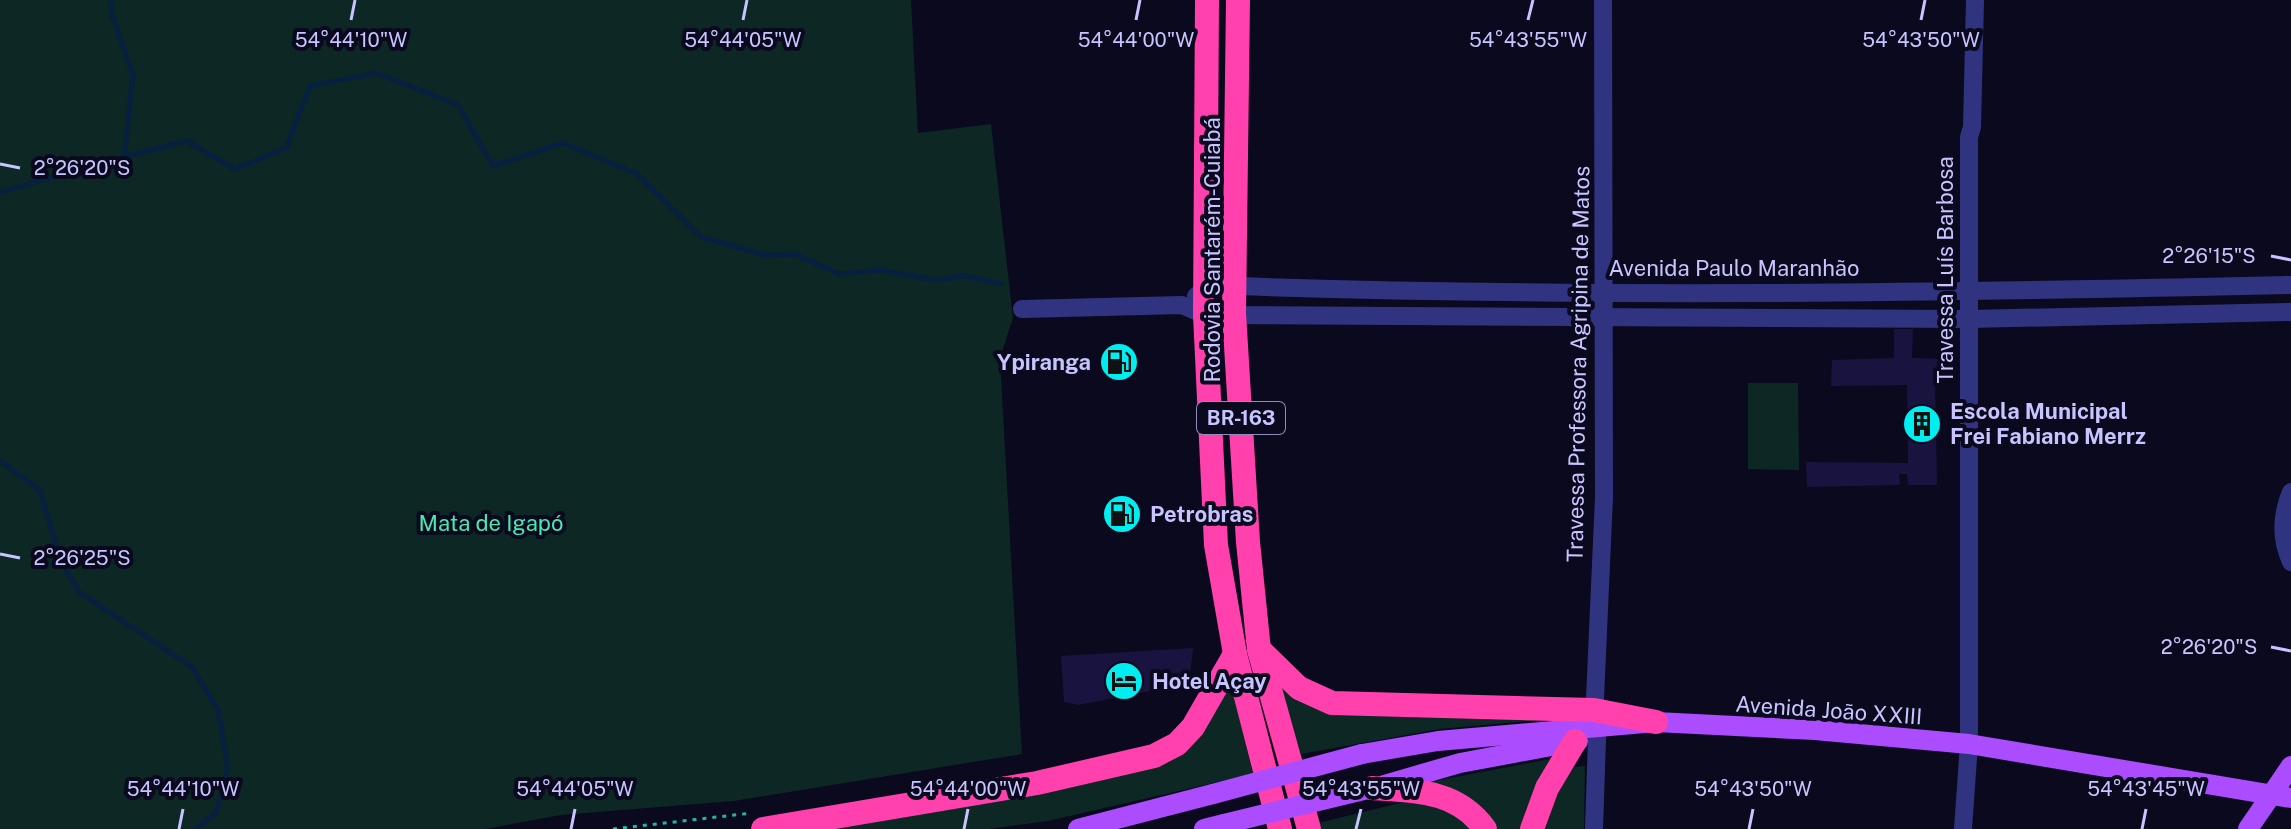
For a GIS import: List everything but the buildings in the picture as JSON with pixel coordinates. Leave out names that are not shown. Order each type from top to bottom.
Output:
[{"type":"highway","name":"Rodovia Santarém-Cuiabá","points":[[1207,0],[1205,315],[1216,545],[1247,652],[1309,829]]},
{"type":"highway","name":"Rodovia Santarém-Cuiabá","points":[[1238,0],[1234,313],[1248,542],[1247,652],[1280,829]]},
{"type":"highway","points":[[763,829],[1037,783],[1154,756],[1177,744],[1193,727],[1247,652],[1299,688],[1332,703],[1590,729],[1656,722]]},
{"type":"highway","points":[[1532,829],[1547,788],[1590,729]]},
{"type":"highway","points":[[1372,788],[1441,795],[1459,803],[1485,829]]},
{"type":"main road","name":"Avenida João XXIII","points":[[1656,722],[1815,730],[1969,744],[2281,796]]},
{"type":"main road","points":[[1214,826],[1372,788],[1590,729]]},
{"type":"main road","points":[[1078,829],[1362,754],[1438,741],[1590,729],[1748,729]]},
{"type":"main road","points":[[2248,829],[2281,796],[2291,766]]},
{"type":"street","name":"Travessa Professora Agripina de Matos","points":[[1594,829],[1590,729],[1604,497],[1603,0]]},
{"type":"street","name":"Travessa Luís Barbosa","points":[[1963,829],[1969,744],[1969,137],[1975,0]]},
{"type":"street","name":"Avenida Paulo Maranhão","points":[[1182,305],[1206,289],[1235,286],[1605,293],[1969,292],[2291,285]]},
{"type":"street","points":[[1022,309],[1182,305],[1205,315],[1969,319],[2291,312]]},
{"type":"street","points":[[2291,492],[2282,527],[2283,546],[2291,562]]},
{"type":"green space","name":"Mata de Igapó","points":[[0,0],[911,0],[918,133],[991,124],[1013,318],[1000,358],[1022,754],[734,801],[561,815],[485,829],[0,829]]},
{"type":"green space","points":[[1748,383],[1798,383],[1799,470],[1748,469]]},
{"type":"green space","points":[[1227,668],[1253,774],[1048,821],[989,829],[763,829],[1154,756]]},
{"type":"green space","points":[[1276,675],[1295,693],[1582,716],[1440,729],[1301,754]]},
{"type":"green space","points":[[1550,759],[1525,812],[1522,829],[1496,829],[1475,802],[1457,792],[1424,783]]},
{"type":"green space","points":[[1585,766],[1584,829],[1546,829],[1557,790],[1572,767]]},
{"type":"green space","points":[[1427,800],[1452,808],[1475,829],[1320,829],[1318,823],[1400,803]]},
{"type":"waterway","points":[[0,192],[124,157],[133,75],[112,15],[111,0]]},
{"type":"waterway","points":[[124,157],[187,141],[235,169],[286,148],[310,86],[376,73],[458,105],[493,166],[563,143],[637,174],[701,237],[765,255],[795,254],[839,274],[880,270],[935,280],[965,276],[1001,284]]},
{"type":"waterway","points":[[0,461],[40,490],[61,561],[79,592],[192,667],[218,710],[228,768],[216,813],[195,829]]},
{"type":"place","name":"Ypiranga","points":[[1119,362]]},
{"type":"place","name":"Escola Municipal Frei Fabiano Merrz","points":[[1922,424]]},
{"type":"place","name":"Petrobras","points":[[1122,514]]},
{"type":"place","name":"Hotel Açay","points":[[1124,681]]}]
